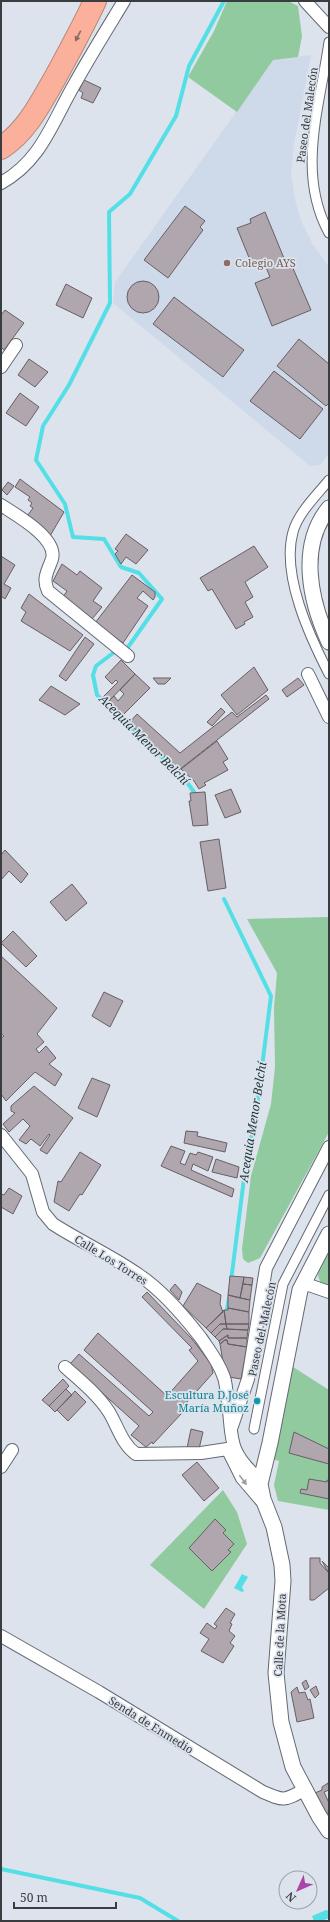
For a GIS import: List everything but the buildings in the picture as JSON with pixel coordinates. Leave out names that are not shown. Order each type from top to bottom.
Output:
[{"type":"highway","points":[[1,148],[9,142],[33,116],[96,1]]},
{"type":"street","points":[[1,183],[16,175],[37,154],[74,84],[124,1]]},
{"type":"street","points":[[305,1],[329,27]]},
{"type":"street","name":"Paseo del Malecón","points":[[329,44],[311,163],[313,190],[316,204],[329,233]]},
{"type":"street","points":[[1,367],[16,346]]},
{"type":"street","points":[[329,480],[296,524],[292,539],[291,554],[294,582],[303,616],[310,637],[329,674]]},
{"type":"street","points":[[1,505],[39,532],[52,547],[52,557],[44,580],[48,591],[128,656]]},
{"type":"street","points":[[329,508],[319,522],[313,536],[310,563],[317,608],[329,642]]},
{"type":"street","points":[[308,674],[329,717]]},
{"type":"street","name":"Calle Los Torres","points":[[1,1135],[32,1174],[43,1212],[53,1224],[141,1276],[163,1295],[195,1330],[213,1355],[224,1375],[230,1432]]},
{"type":"street","points":[[266,1507],[242,1478],[227,1442],[248,1379],[266,1268],[329,1147]]},
{"type":"street","name":"Paseo del Malecón","points":[[254,1429],[283,1284],[329,1195]]},
{"type":"street","points":[[231,1449],[246,1467],[260,1480],[270,1443],[298,1299],[304,1283],[329,1234]]},
{"type":"street","points":[[304,1283],[329,1292]]},
{"type":"street","points":[[65,1367],[81,1382],[108,1412],[127,1448],[136,1454],[201,1453],[231,1449]]},
{"type":"street","points":[[224,1375],[236,1385],[243,1384],[248,1379]]},
{"type":"street","points":[[1,1467],[12,1450]]},
{"type":"street","name":"Calle de la Mota","points":[[260,1480],[260,1491],[274,1527],[282,1565],[283,1581],[276,1659],[277,1694],[281,1722],[293,1768],[304,1790],[329,1831]]},
{"type":"street","name":"Senda de Enmedio","points":[[1,1636],[99,1692],[263,1792],[278,1799],[286,1800],[304,1790]]},
{"type":"shaded area","name":"Colegio AYS","points":[[311,55],[294,144],[291,172],[295,200],[302,223],[313,245],[329,267],[329,453],[320,465],[310,466],[113,303],[115,282],[273,60]]},
{"type":"green space","points":[[227,1],[288,1],[298,6],[302,36],[298,57],[273,60],[237,112],[188,77],[214,31]]},
{"type":"green space","points":[[329,917],[329,1132],[260,1258],[248,1263],[243,1259],[242,1249],[251,1176],[271,1104],[275,1067],[274,1008],[277,973],[247,919]]},
{"type":"green space","points":[[329,1245],[329,1290],[319,1280],[318,1269]]},
{"type":"green space","points":[[290,1365],[329,1390],[329,1510],[278,1501],[274,1485],[279,1461],[271,1459]]},
{"type":"green space","points":[[223,1490],[237,1512],[247,1544],[204,1609],[150,1565]]},
{"type":"water","points":[[242,1574],[248,1577],[242,1587],[244,1591],[242,1592],[234,1588]]},
{"type":"water","points":[[326,1910],[329,1911],[329,1918],[322,1921],[314,1921],[312,1916]]},
{"type":"waterway","name":"Acequia Menor Belchí","points":[[126,650],[162,599],[139,573],[121,567],[104,539],[73,537],[65,504],[36,460],[43,426],[69,385],[110,303],[109,212],[130,194],[176,116],[189,66],[224,1]]},
{"type":"waterway","name":"Acequia Menor Belchí","points":[[117,650],[96,666],[93,675],[97,695],[184,778],[194,792]]},
{"type":"waterway","name":"Acequia Menor Belchí","points":[[224,899],[271,996],[256,1114],[246,1163],[231,1281]]},
{"type":"waterway","name":"Acequia Menor Belchí","points":[[226,1315],[229,1298]]},
{"type":"waterway","points":[[1,1869],[140,1898],[178,1921]]},
{"type":"place","name":"Colegio AYS","points":[[227,263]]},
{"type":"place","name":"Escultura D.José María Muñoz","points":[[257,1401]]}]
